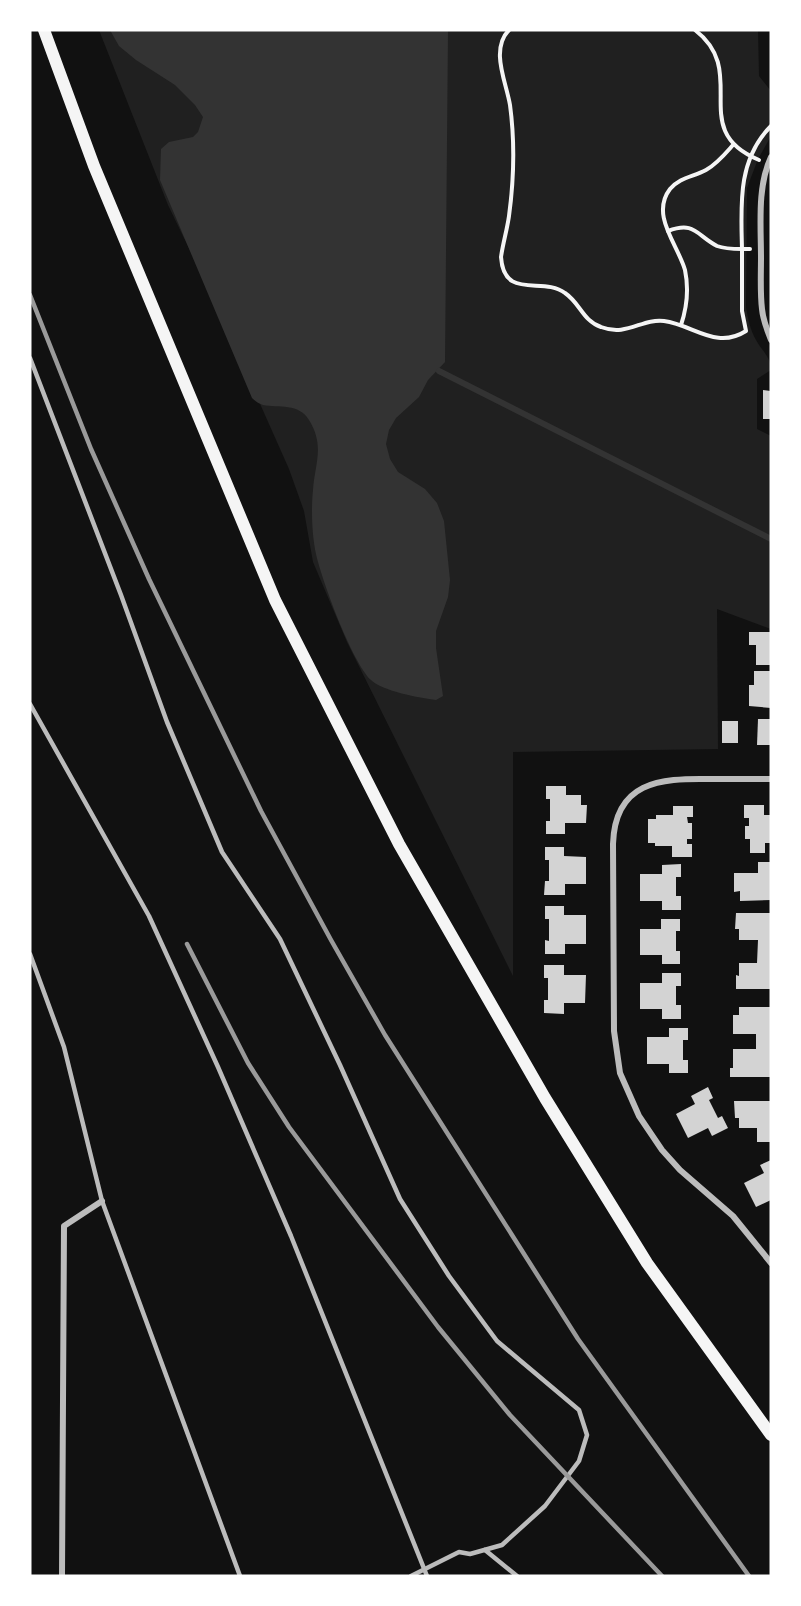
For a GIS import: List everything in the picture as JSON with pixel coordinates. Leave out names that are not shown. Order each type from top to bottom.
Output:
[{"type":"main road","points":[[44,30],[94,166],[275,600],[399,844],[545,1098],[647,1263],[771,1435]]},
{"type":"street","points":[[769,160],[761,200],[761,251],[762,309],[765,326],[771,340]]},
{"type":"street","points":[[771,779],[674,778],[648,785],[629,798],[617,817],[614,831],[613,868],[614,1031],[620,1073],[639,1116],[663,1150],[680,1170],[733,1216],[771,1263]]},
{"type":"street","points":[[62,1576],[64,1226],[102,1201]]},
{"type":"lane","points":[[30,358],[167,722],[222,852],[280,939],[400,1199],[449,1276],[497,1341],[579,1410],[587,1435],[579,1461],[545,1506],[502,1545],[470,1554],[459,1552],[411,1576]]},
{"type":"lane","points":[[30,704],[149,916],[218,1067],[291,1236],[427,1576]]},
{"type":"lane","points":[[30,954],[64,1047],[102,1201],[240,1576]]},
{"type":"lane","points":[[485,1550],[517,1576]]},
{"type":"path","points":[[509,30],[502,39],[499,51],[509,103],[513,148],[512,189],[501,257],[505,273],[510,279],[526,286],[562,290],[574,301],[586,318],[600,327],[620,330],[659,320],[681,325],[714,338],[732,338],[746,331],[742,311],[742,184],[751,157],[762,136],[771,126]]},
{"type":"path","points":[[695,30],[710,43],[719,63],[722,81],[721,121],[733,145],[751,157],[769,160]]},
{"type":"path","points":[[681,325],[687,303],[687,283],[679,252],[668,231],[663,211],[665,200],[672,187],[684,177],[708,169],[733,145]]},
{"type":"path","points":[[668,231],[683,227],[691,228],[717,246],[761,251]]},
{"type":"shaded area","points":[[99,30],[758,30],[759,76],[771,91],[771,136],[758,159],[747,188],[746,307],[752,332],[771,365],[771,370],[757,379],[757,429],[771,436],[771,629],[717,609],[718,749],[513,752],[513,976],[347,642],[313,562],[304,511],[289,469],[214,300],[168,205]]},
{"type":"shaded area","points":[[110,30],[448,30],[445,362],[428,380],[419,397],[396,418],[389,430],[386,444],[390,459],[398,472],[425,489],[437,503],[444,521],[450,580],[448,597],[436,631],[436,648],[443,696],[436,700],[402,693],[376,684],[363,671],[355,657],[324,583],[315,547],[312,506],[318,446],[314,429],[300,411],[288,407],[263,405],[252,398],[160,180],[161,149],[169,142],[193,137],[198,132],[203,117],[195,105],[175,85],[119,46]]},
{"type":"building","points":[[763,390],[771,391],[771,419],[763,419]]},
{"type":"building","points":[[749,632],[771,632],[771,665],[756,665],[756,645],[749,645]]},
{"type":"building","points":[[754,671],[771,671],[771,708],[749,706],[749,685],[754,685]]},
{"type":"building","points":[[758,719],[771,719],[771,745],[757,745]]},
{"type":"building","points":[[722,721],[738,721],[738,743],[722,743]]},
{"type":"building","points":[[546,786],[566,786],[566,795],[581,795],[581,805],[587,805],[586,823],[565,823],[565,834],[546,834],[546,821],[550,821],[550,799],[546,799]]},
{"type":"building","points":[[744,805],[764,805],[764,815],[771,815],[771,843],[765,843],[765,853],[750,853],[750,839],[745,839],[745,826],[749,826],[749,818],[744,818]]},
{"type":"building","points":[[673,806],[693,806],[693,817],[687,817],[688,823],[692,823],[692,839],[687,839],[687,844],[692,844],[692,857],[672,857],[672,846],[655,846],[655,843],[648,843],[648,819],[656,819],[656,815],[673,815]]},
{"type":"building","points":[[545,847],[564,847],[564,856],[586,857],[586,884],[565,884],[565,895],[544,895],[545,881],[549,881],[549,860],[545,860]]},
{"type":"building","points":[[758,862],[771,862],[771,900],[740,901],[740,891],[734,892],[734,873],[758,873]]},
{"type":"building","points":[[681,864],[681,877],[676,877],[676,896],[681,896],[681,910],[662,910],[662,901],[640,901],[640,874],[662,874],[662,865]]},
{"type":"building","points":[[545,906],[564,906],[564,915],[586,915],[586,944],[565,944],[565,954],[545,954],[545,940],[549,941],[549,919],[545,919]]},
{"type":"building","points":[[736,913],[771,913],[771,989],[736,989],[739,963],[757,963],[758,940],[739,940],[739,929],[735,929]]},
{"type":"building","points":[[661,919],[680,919],[680,931],[676,931],[676,951],[680,951],[680,964],[662,964],[662,955],[640,955],[640,929],[661,929]]},
{"type":"building","points":[[544,965],[564,965],[564,975],[586,975],[585,1003],[564,1003],[564,1014],[544,1013],[544,1000],[548,1000],[548,978],[544,978]]},
{"type":"building","points":[[662,973],[681,973],[681,986],[676,986],[676,1005],[681,1005],[681,1019],[662,1019],[662,1009],[640,1009],[640,983],[662,983]]},
{"type":"building","points":[[739,1007],[771,1007],[771,1077],[730,1077],[730,1068],[733,1068],[733,1049],[756,1049],[756,1034],[733,1034],[733,1015],[739,1015]]},
{"type":"building","points":[[669,1028],[688,1028],[688,1040],[683,1040],[683,1060],[688,1060],[688,1073],[669,1073],[669,1064],[647,1064],[647,1037],[669,1037]]},
{"type":"building","points":[[708,1087],[713,1098],[709,1100],[718,1118],[722,1116],[728,1128],[712,1136],[708,1128],[688,1138],[676,1114],[695,1104],[691,1096]]},
{"type":"building","points":[[734,1101],[771,1101],[771,1142],[757,1142],[757,1128],[739,1128],[739,1118],[735,1118]]},
{"type":"building","points":[[771,1160],[771,1200],[756,1207],[744,1183],[764,1173],[760,1165]]},
{"type":"waterway","points":[[439,371],[771,539]]},
{"type":"railway","points":[[30,295],[91,449],[149,579],[261,811],[331,940],[385,1035],[578,1339],[749,1576]]},
{"type":"railway","points":[[187,944],[248,1063],[289,1127],[438,1327],[510,1415],[662,1576]]}]
